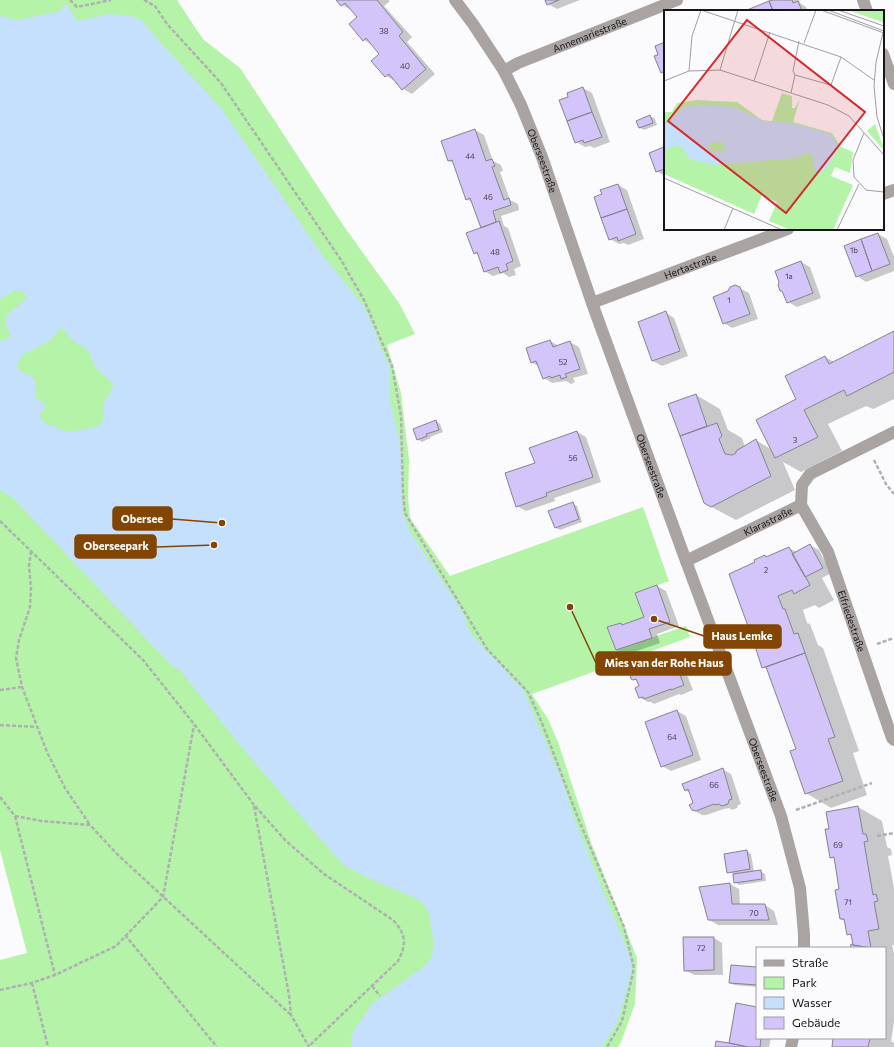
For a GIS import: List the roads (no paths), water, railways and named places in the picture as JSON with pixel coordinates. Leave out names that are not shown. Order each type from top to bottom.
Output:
[{"type":"street","name":"Oberseestraße","points":[[455,0],[504,71],[521,105],[542,157],[592,303],[781,816],[800,888],[804,947]]},
{"type":"street","name":"Annemariestraße","points":[[504,71],[518,63],[677,0]]},
{"type":"street","points":[[864,0],[868,10]]},
{"type":"street","points":[[884,57],[894,84]]},
{"type":"street","points":[[884,194],[894,190]]},
{"type":"street","name":"Hertastraße","points":[[592,303],[785,230]]},
{"type":"street","name":"Klarastraße","points":[[686,561],[801,505],[802,485],[810,474],[894,432]]},
{"type":"street","name":"Elfriedestraße","points":[[801,505],[828,552],[894,740]]},
{"type":"water","points":[[66,4],[77,21],[109,14],[130,16],[141,20],[221,108],[321,253],[363,305],[389,365],[390,400],[400,442],[403,514],[409,530],[462,611],[471,634],[524,691],[563,783],[572,812],[631,958],[632,971],[618,1021],[602,1047],[352,1047],[351,1040],[353,1032],[372,1004],[422,968],[430,960],[433,951],[433,939],[429,913],[423,903],[415,898],[364,876],[342,864],[238,743],[180,670],[171,665],[13,498],[0,490],[0,341],[9,338],[11,335],[5,324],[7,316],[27,297],[22,291],[15,290],[0,299],[0,16],[17,20],[62,11],[62,7]],"holes":[[[60,328],[65,330],[72,340],[84,347],[90,354],[95,367],[113,384],[112,389],[105,401],[104,417],[99,426],[71,432],[60,430],[53,425],[47,425],[39,416],[46,406],[36,397],[35,381],[33,377],[20,371],[16,366],[23,355],[27,352],[50,341]]]},
{"type":"place","name":"Obersee","points":[[222,523]]},
{"type":"place","name":"Oberseepark","points":[[214,545]]},
{"type":"place","name":"Mies van der Rohe Haus","points":[[570,607]]},
{"type":"place","name":"Haus Lemke","points":[[654,619]]}]
